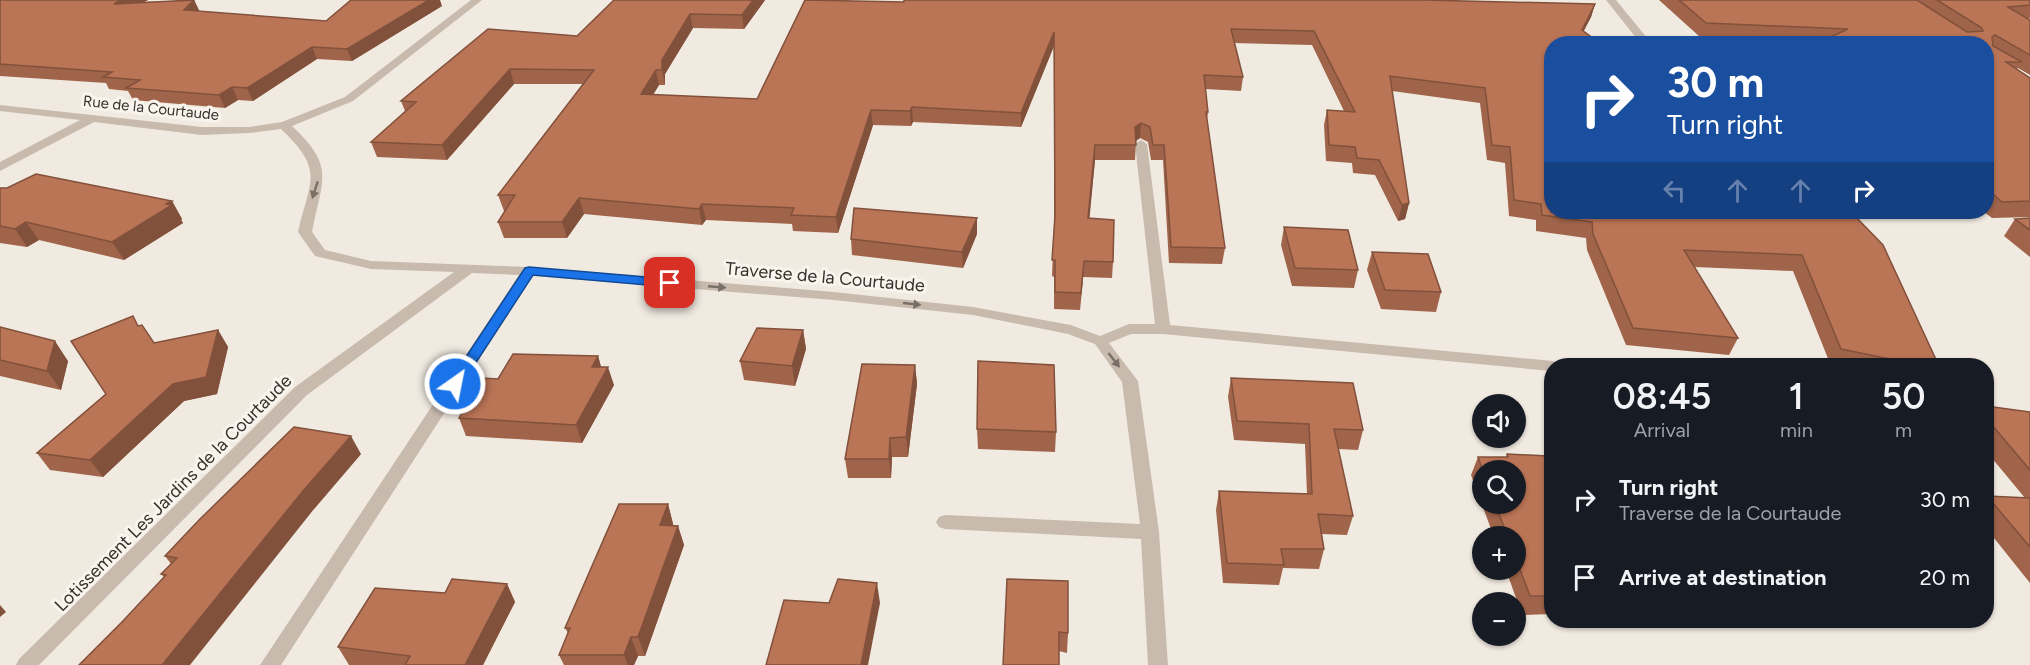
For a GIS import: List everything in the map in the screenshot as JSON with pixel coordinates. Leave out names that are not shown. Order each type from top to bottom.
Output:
[{"type":"street","name":"Rue de la Courtaude","points":[[0,108],[202,131],[249,130],[284,125],[349,99],[477,0]]},
{"type":"street","points":[[1611,0],[1640,36]]},
{"type":"street","points":[[0,167],[93,118]]},
{"type":"street","name":"Traverse de la Courtaude","points":[[284,125],[309,150],[319,166],[305,232],[320,253],[371,265],[529,271],[834,296],[973,311],[1071,330],[1100,341]]},
{"type":"street","points":[[1141,144],[1163,329]]},
{"type":"street","name":"Lotissement Les Jardins de la Courtaude","points":[[26,665],[301,391],[468,269]]},
{"type":"street","points":[[270,665],[529,271]]},
{"type":"street","points":[[1158,665],[1150,532],[1130,381],[1100,341],[1129,329],[1163,329],[1544,365]]},
{"type":"street","points":[[945,522],[1150,532]]},
{"type":"building","points":[[0,0],[121,0],[114,4],[194,0],[184,10],[326,21],[351,0],[429,0],[347,49],[312,47],[247,88],[232,87],[219,95],[126,88],[140,80],[103,77],[112,72],[0,64]]},
{"type":"building","points":[[614,0],[753,0],[742,15],[690,14],[662,60],[662,70],[656,70],[641,94],[757,99],[805,0],[904,2],[904,0],[1423,0],[1595,4],[1582,30],[1590,36],[1544,36],[1544,215],[1542,215],[1541,204],[1514,200],[1510,147],[1492,145],[1485,88],[1390,76],[1409,203],[1402,205],[1379,160],[1357,158],[1355,147],[1329,145],[1327,110],[1355,112],[1314,31],[1231,29],[1243,77],[1204,75],[1208,112],[1206,112],[1225,248],[1171,247],[1164,145],[1153,145],[1150,127],[1141,123],[1135,127],[1136,145],[1095,145],[1088,218],[1114,220],[1113,262],[1084,261],[1081,293],[1055,292],[1055,260],[1052,260],[1055,216],[1054,32],[1021,113],[912,107],[910,111],[871,110],[836,217],[791,215],[794,208],[702,204],[699,209],[579,198],[562,222],[498,222],[515,195],[498,195],[594,70],[510,69],[442,145],[371,142],[416,102],[401,101],[488,29],[577,36]]},
{"type":"building","points":[[1679,0],[1917,0],[1967,32],[1983,31],[1982,28],[1937,0],[2030,0],[2030,5],[2008,7],[2030,20],[2030,55],[1995,35],[1833,36],[1848,29],[1706,23]]},
{"type":"building","points":[[1994,47],[2022,62],[2006,62],[2030,78],[2030,201],[2002,202],[1994,195]]},
{"type":"building","points":[[36,174],[172,201],[166,204],[172,205],[112,242],[26,222],[15,229],[0,226],[0,188],[7,188]]},
{"type":"building","points":[[854,208],[977,218],[962,252],[851,239]]},
{"type":"building","points":[[2030,218],[2030,230],[2015,219]]},
{"type":"building","points":[[1571,219],[1858,219],[1883,245],[1935,358],[1885,358],[1841,349],[1802,255],[1684,250],[1738,338],[1633,328],[1593,234],[1592,222]]},
{"type":"building","points":[[1284,227],[1348,230],[1358,270],[1295,268]]},
{"type":"building","points":[[1372,252],[1428,254],[1441,292],[1385,290]]},
{"type":"building","points":[[133,316],[138,326],[142,325],[154,343],[218,330],[206,377],[173,384],[90,460],[37,453],[106,394],[71,341]]},
{"type":"building","points":[[0,327],[55,341],[47,371],[0,360]]},
{"type":"building","points":[[757,328],[803,330],[792,366],[740,361]]},
{"type":"building","points":[[513,354],[598,356],[592,367],[608,367],[576,425],[459,418],[482,378],[498,379]]},
{"type":"building","points":[[978,361],[1054,365],[1056,432],[977,429]]},
{"type":"building","points":[[862,364],[915,365],[906,437],[890,438],[889,459],[845,459]]},
{"type":"building","points":[[1231,378],[1353,383],[1363,430],[1334,429],[1353,516],[1318,514],[1324,549],[1281,549],[1284,565],[1227,563],[1219,491],[1312,494],[1309,424],[1237,421]]},
{"type":"building","points":[[1994,407],[2030,412],[2030,470],[1994,427]]},
{"type":"building","points":[[294,427],[351,436],[303,491],[162,665],[79,665],[166,575],[161,574],[177,558],[165,556]]},
{"type":"building","points":[[1507,454],[1544,456],[1544,596],[1530,596],[1524,580],[1526,580],[1526,526],[1504,526],[1499,514],[1526,514],[1526,460],[1479,460],[1478,457],[1508,457]]},
{"type":"building","points":[[1994,496],[2030,498],[2030,547],[1994,504]]},
{"type":"building","points":[[619,504],[668,504],[660,525],[678,526],[638,637],[631,637],[624,655],[559,655],[570,628],[565,628]]},
{"type":"building","points":[[452,579],[507,584],[465,665],[405,665],[410,656],[338,647],[375,588],[445,593]]},
{"type":"building","points":[[838,579],[877,583],[861,665],[766,665],[784,600],[829,603]]},
{"type":"building","points":[[1007,579],[1068,581],[1068,633],[1059,632],[1059,665],[1003,665]]},
{"type":"route","points":[[455,384],[529,271],[670,283]]}]
